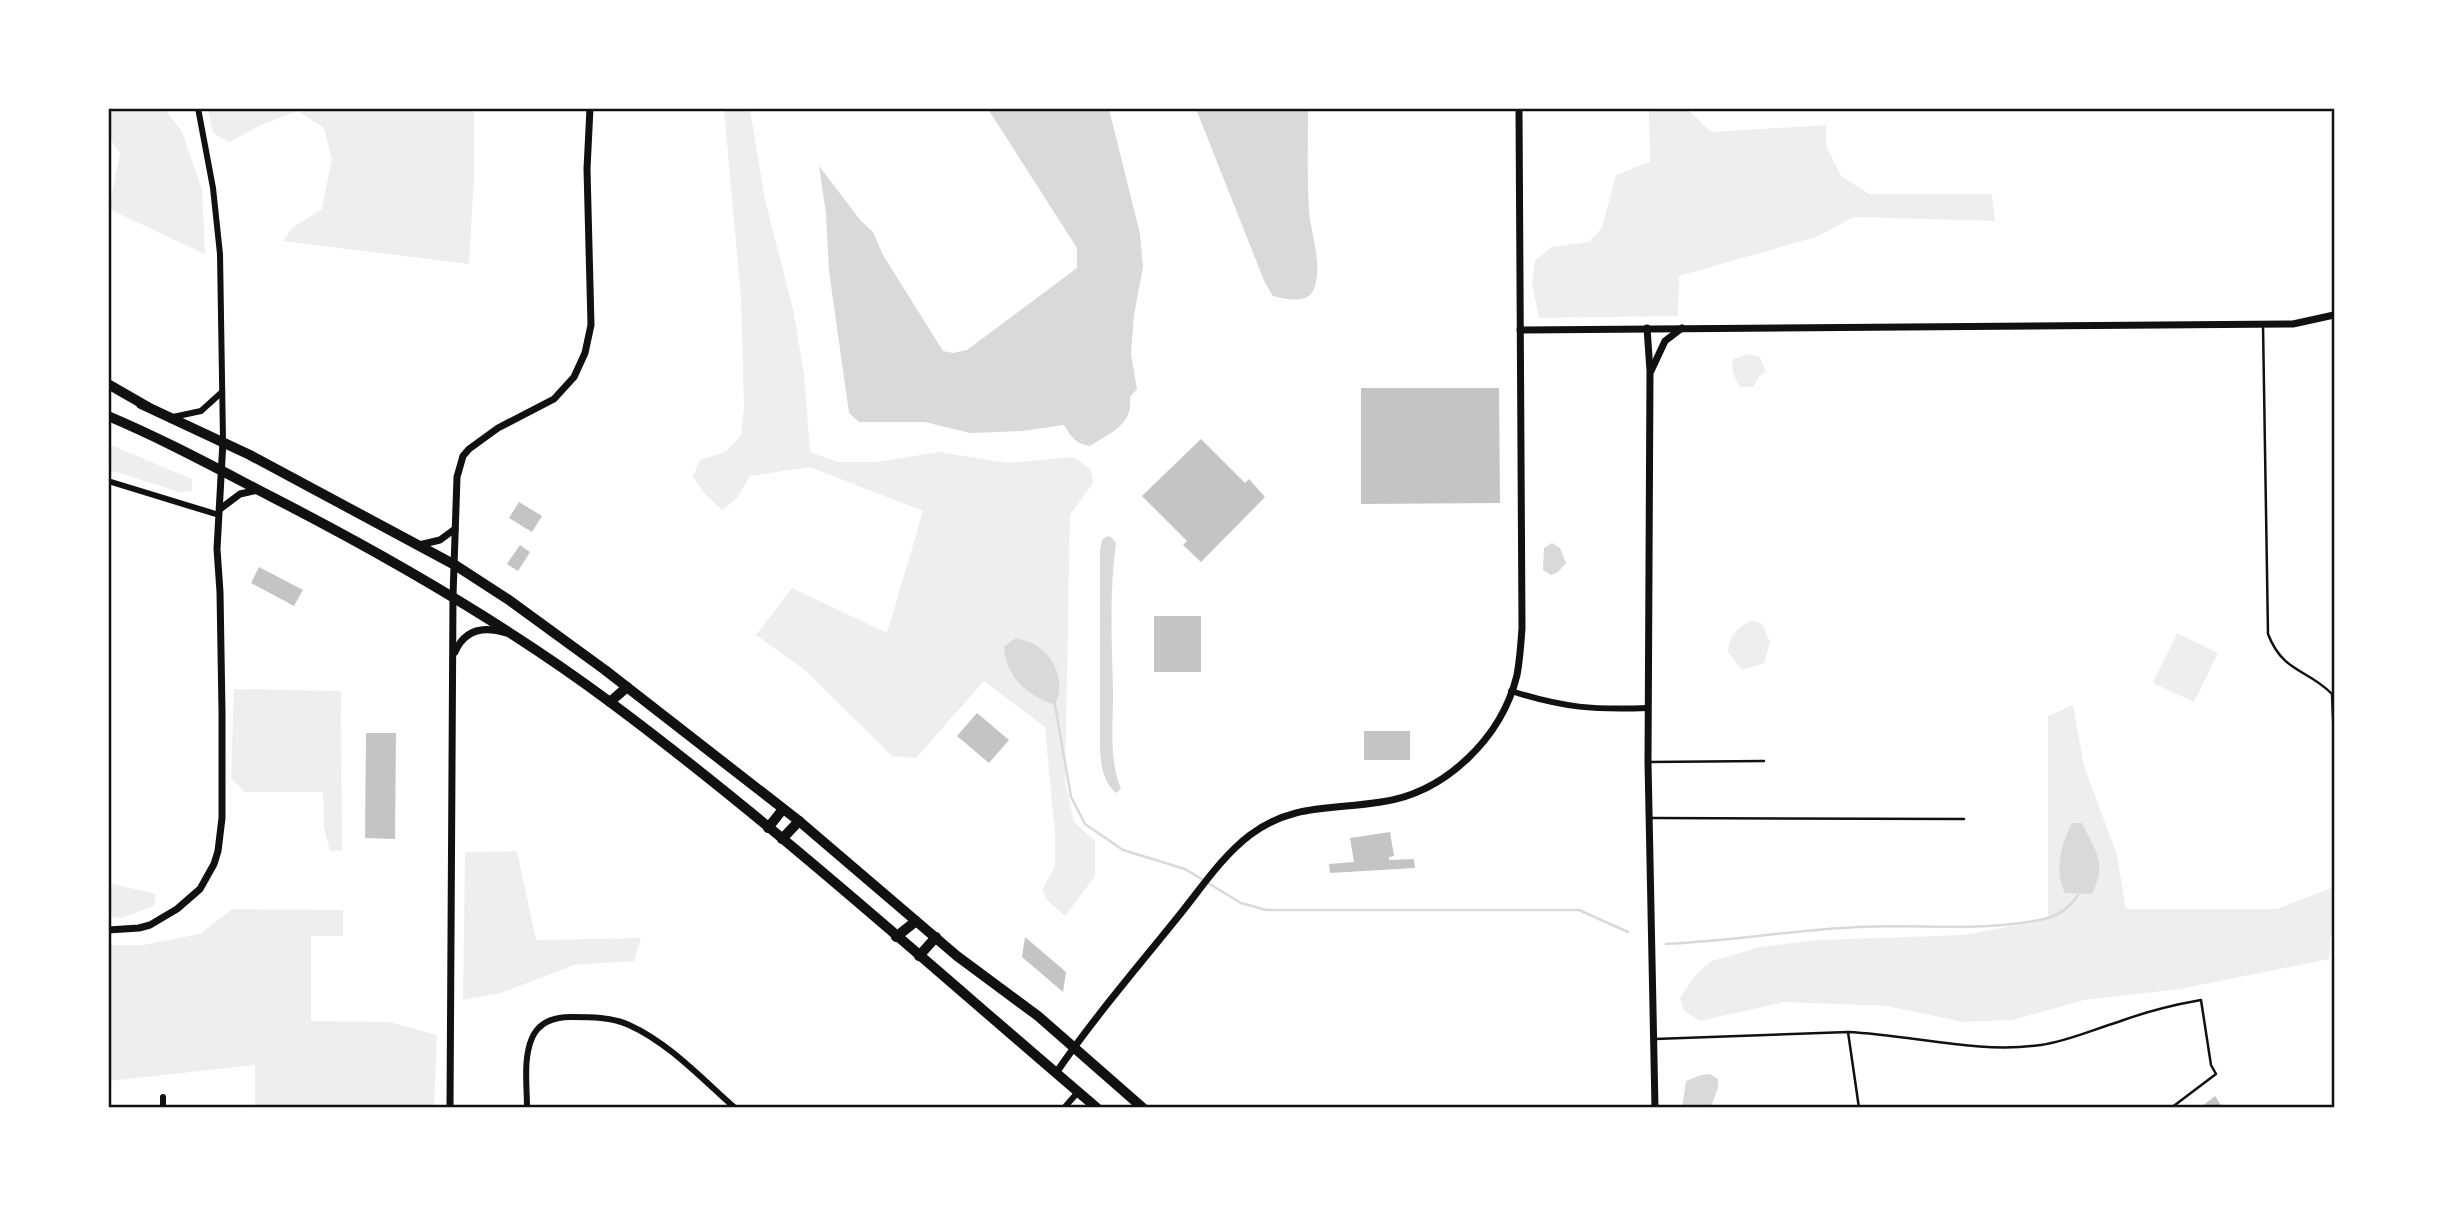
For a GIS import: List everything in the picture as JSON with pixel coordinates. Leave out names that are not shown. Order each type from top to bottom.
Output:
[{"type":"highway","points":[[108,387],[148,407]]},
{"type":"main road","points":[[148,407],[223,440],[455,565],[509,600],[783,808],[916,921],[1074,1046],[1143,1108]]},
{"type":"main road","points":[[108,416],[149,433],[258,489],[453,596],[610,702],[782,839],[1097,1108]]},
{"type":"main road","points":[[610,702],[627,687]]},
{"type":"main road","points":[[768,828],[783,808]]},
{"type":"main road","points":[[782,839],[799,821]]},
{"type":"main road","points":[[896,937],[916,921]]},
{"type":"main road","points":[[919,956],[936,937]]},
{"type":"street","points":[[108,930],[150,925],[188,901],[214,864],[221,836],[222,663],[217,549],[223,440],[220,254],[214,188],[198,108]]},
{"type":"street","points":[[450,1108],[453,596],[457,477],[463,456],[478,441],[554,399],[574,377],[585,353],[591,325],[587,169],[590,108]]},
{"type":"street","points":[[1056,1073],[1074,1046],[1192,899],[1223,861],[1248,837],[1262,827],[1294,812],[1314,807],[1384,802],[1421,791],[1464,762],[1490,732],[1511,691],[1520,655],[1522,628],[1519,108]]},
{"type":"street","points":[[1520,330],[2263,325],[2309,323],[2334,315]]},
{"type":"street","points":[[1647,328],[1650,371],[1648,762],[1655,1108]]},
{"type":"street","points":[[1650,371],[1665,341],[1683,328]]},
{"type":"street","points":[[172,418],[201,411],[222,391]]},
{"type":"street","points":[[108,481],[220,512]]},
{"type":"street","points":[[220,512],[240,494],[258,489]]},
{"type":"street","points":[[419,545],[440,540],[455,529]]},
{"type":"street","points":[[454,656],[463,638],[474,631],[491,629],[514,636]]},
{"type":"street","points":[[1511,691],[1547,703],[1571,707],[1648,708]]},
{"type":"street","points":[[527,1108],[527,1056],[530,1041],[541,1026],[558,1018],[598,1018],[629,1025],[669,1050],[735,1108]]},
{"type":"street","points":[[1064,1108],[1078,1092]]},
{"type":"street","points":[[163,1097],[163,1108]]},
{"type":"lane","points":[[2263,325],[2268,634],[2286,663],[2323,685],[2332,694],[2334,741]]},
{"type":"lane","points":[[1648,762],[1764,761]]},
{"type":"lane","points":[[1649,818],[1964,819]]},
{"type":"lane","points":[[1653,1039],[1848,1032],[1957,1045],[2040,1045],[2067,1040],[2155,1010],[2201,1000],[2211,1065],[2216,1074],[2171,1108]]},
{"type":"lane","points":[[1848,1032],[1859,1108]]},
{"type":"shaded area","points":[[109,108],[165,109],[182,132],[202,190],[205,254],[109,209],[120,153],[109,137]]},
{"type":"shaded area","points":[[208,109],[474,109],[474,177],[469,264],[283,241],[292,228],[322,209],[332,159],[324,128],[298,111],[261,125],[229,142],[213,133]]},
{"type":"shaded area","points":[[724,109],[750,109],[765,200],[793,309],[804,374],[810,452],[838,462],[877,462],[939,452],[1008,463],[1074,457],[1091,470],[1093,483],[1070,515],[1065,781],[1074,822],[1095,841],[1095,876],[1065,916],[1048,901],[1042,890],[1055,866],[1055,835],[1045,727],[984,681],[916,758],[892,756],[806,671],[756,635],[792,588],[887,633],[923,511],[810,467],[750,476],[737,498],[722,510],[705,494],[693,476],[700,460],[726,452],[741,435],[744,407],[741,298]]},
{"type":"shaded area","points":[[988,109],[1109,109],[1140,234],[1143,267],[1134,315],[1131,354],[1137,389],[1130,397],[1130,407],[1124,421],[1113,432],[1090,446],[1074,439],[1064,425],[1022,431],[970,433],[925,422],[859,422],[849,413],[829,271],[826,214],[819,166],[861,221],[873,232],[883,255],[943,351],[953,353],[967,350],[1077,268],[1077,248]]},
{"type":"shaded area","points":[[1196,109],[1308,109],[1309,211],[1317,272],[1313,291],[1306,298],[1295,300],[1273,296],[1265,283]]},
{"type":"shaded area","points":[[1649,109],[1687,109],[1711,132],[1826,125],[1826,145],[1841,176],[1869,194],[1992,194],[1995,221],[1854,217],[1816,237],[1679,276],[1678,316],[1539,318],[1532,284],[1535,260],[1552,247],[1589,242],[1602,228],[1616,175],[1650,162]]},
{"type":"shaded area","points":[[1749,354],[1760,357],[1766,371],[1753,387],[1740,387],[1733,370],[1733,359]]},
{"type":"shaded area","points":[[108,444],[192,479],[192,491],[180,492],[109,470]]},
{"type":"shaded area","points":[[1108,536],[1116,543],[1112,600],[1112,742],[1121,789],[1116,793],[1104,773],[1100,748],[1100,550],[1102,540]]},
{"type":"shaded area","points":[[1552,543],[1560,548],[1566,563],[1551,575],[1543,570],[1544,548]]},
{"type":"shaded area","points":[[1752,620],[1762,624],[1770,642],[1764,663],[1742,670],[1728,652],[1730,641],[1735,632]]},
{"type":"shaded area","points":[[2177,633],[2218,653],[2194,702],[2153,683]]},
{"type":"shaded area","points":[[1016,638],[1037,646],[1050,658],[1059,681],[1055,705],[1027,690],[1014,676],[1004,647]]},
{"type":"shaded area","points":[[234,689],[341,691],[342,850],[330,851],[324,827],[323,792],[245,792],[231,778]]},
{"type":"shaded area","points":[[2073,705],[2084,766],[2117,855],[2126,909],[2277,909],[2334,887],[2334,933],[2331,935],[2329,959],[2180,989],[2084,1000],[2012,1020],[1963,1022],[1887,1006],[1784,1002],[1700,1021],[1684,1011],[1680,998],[1693,978],[1709,962],[1760,947],[1817,940],[1965,935],[2048,919],[2048,716]]},
{"type":"shaded area","points":[[2072,823],[2082,823],[2098,858],[2099,874],[2092,894],[2065,893],[2062,885],[2060,858]]},
{"type":"shaded area","points":[[517,851],[536,940],[641,938],[634,961],[574,965],[501,993],[463,1000],[465,852]]},
{"type":"shaded area","points":[[109,882],[156,895],[154,906],[122,918],[109,917]]},
{"type":"shaded area","points":[[232,909],[343,910],[343,936],[311,936],[311,1021],[389,1022],[437,1035],[434,1107],[255,1107],[255,1065],[109,1081],[109,945],[143,945],[200,934]]},
{"type":"shaded area","points":[[1710,1074],[1718,1079],[1718,1088],[1711,1107],[1682,1107],[1686,1081]]},
{"type":"building","points":[[1361,388],[1499,388],[1500,503],[1361,504]]},
{"type":"building","points":[[1201,439],[1245,483],[1249,479],[1265,497],[1201,562],[1183,545],[1187,541],[1142,496]]},
{"type":"building","points":[[519,502],[542,516],[532,532],[509,518]]},
{"type":"building","points":[[520,545],[530,552],[518,571],[507,564]]},
{"type":"building","points":[[259,567],[303,590],[294,606],[251,583]]},
{"type":"building","points":[[1154,616],[1201,616],[1201,672],[1154,672]]},
{"type":"building","points":[[977,713],[1009,740],[989,763],[957,736]]},
{"type":"building","points":[[1364,731],[1410,731],[1410,760],[1364,760]]},
{"type":"building","points":[[366,733],[396,733],[395,839],[365,838]]},
{"type":"building","points":[[1390,832],[1394,856],[1389,857],[1389,860],[1414,859],[1415,868],[1330,873],[1329,864],[1354,862],[1350,838]]},
{"type":"building","points":[[1025,937],[1066,972],[1063,992],[1022,957]]},
{"type":"building","points":[[2215,1096],[2223,1108],[2200,1108]]},
{"type":"waterway","points":[[1055,705],[1071,797],[1085,824],[1123,850],[1185,869],[1241,903],[1266,910],[1579,910],[1628,932]]},
{"type":"waterway","points":[[1666,944],[1858,927],[2021,923],[2055,915],[2068,907],[2078,895]]}]
